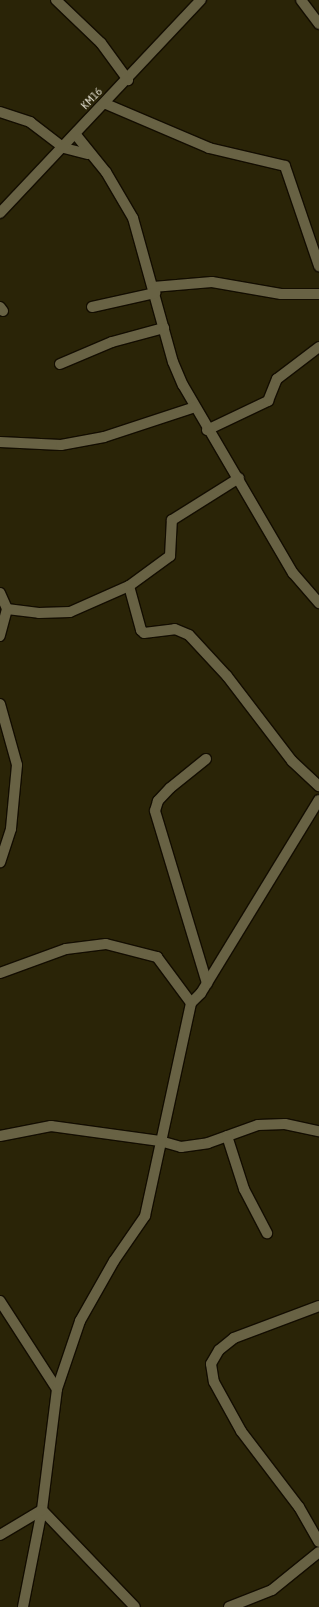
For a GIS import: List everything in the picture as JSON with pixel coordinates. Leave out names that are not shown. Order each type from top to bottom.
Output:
[{"type":"street","points":[[56,0],[101,43],[128,80]]},
{"type":"street","name":"KM16","points":[[0,213],[76,136],[201,0]]},
{"type":"street","points":[[301,0],[319,24]]},
{"type":"street","points":[[106,104],[209,148],[285,166],[319,266]]},
{"type":"street","points":[[0,112],[30,122],[64,148],[88,154]]},
{"type":"street","points":[[76,136],[88,154],[106,172],[125,199],[154,290],[173,362],[195,407],[207,430],[239,478],[293,573],[319,603]]},
{"type":"street","points":[[92,307],[154,290],[212,282],[281,294],[319,294]]},
{"type":"street","points":[[60,364],[112,342],[164,328]]},
{"type":"street","points":[[207,430],[268,401],[277,380],[319,348]]},
{"type":"street","points":[[0,442],[61,445],[104,437],[195,407]]},
{"type":"street","points":[[7,609],[39,613],[70,612],[129,586],[170,556],[172,520],[239,478]]},
{"type":"street","points":[[129,586],[141,630],[175,628],[189,635],[227,676],[292,761],[319,786]]},
{"type":"street","points":[[0,592],[7,609],[0,636]]},
{"type":"street","points":[[0,704],[17,765],[17,779],[11,829],[0,862]]},
{"type":"street","points":[[206,759],[170,788],[158,801],[155,811],[207,983]]},
{"type":"street","points":[[23,1607],[42,1510],[57,1389],[80,1322],[114,1261],[145,1216],[191,1003],[207,983],[319,800]]},
{"type":"street","points":[[0,973],[66,949],[106,944],[157,957],[191,1003]]},
{"type":"street","points":[[0,1136],[51,1126],[193,1147],[272,1124],[319,1131]]},
{"type":"street","points":[[227,1136],[244,1189],[267,1233]]},
{"type":"street","points":[[0,1301],[57,1389]]},
{"type":"street","points":[[319,1306],[234,1338],[219,1350],[211,1364],[214,1382],[241,1430],[299,1507],[319,1542]]},
{"type":"street","points":[[0,1535],[42,1510]]},
{"type":"street","points":[[42,1510],[135,1607]]},
{"type":"street","points":[[229,1607],[272,1590],[319,1552]]}]
